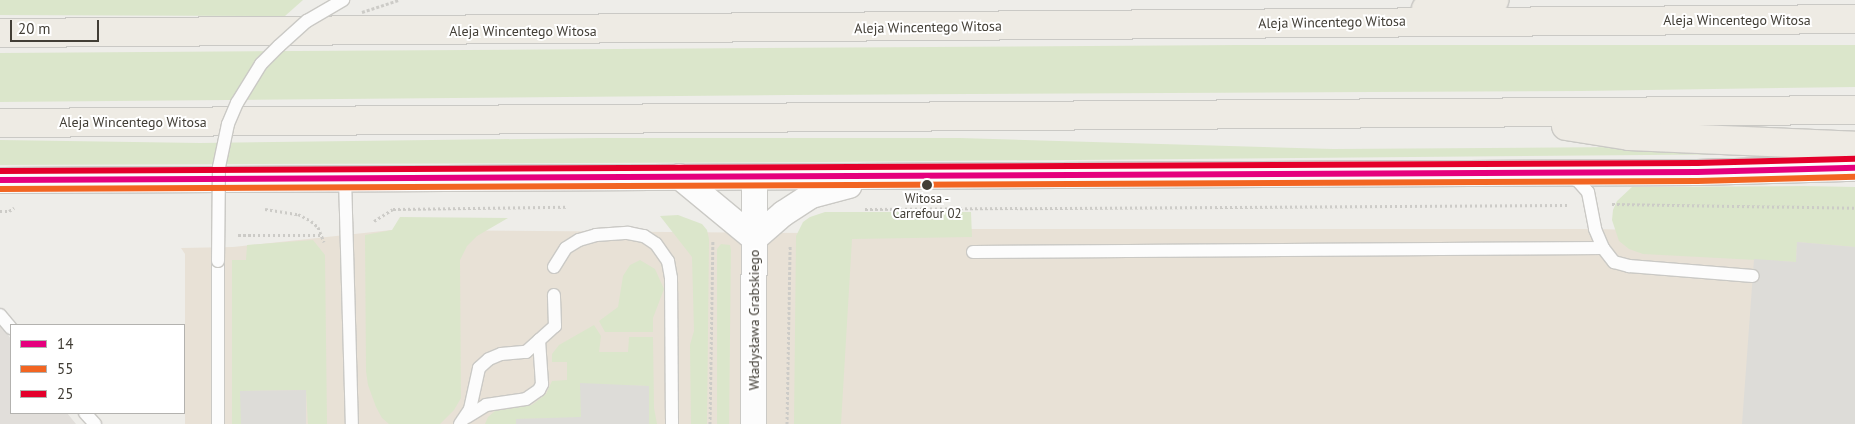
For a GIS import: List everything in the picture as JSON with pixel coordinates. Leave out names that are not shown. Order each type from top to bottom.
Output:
[{"type":"main road","points":[[1348,22],[1462,2],[1494,0]]},
{"type":"main road","name":"Aleja Wincentego Witosa","points":[[0,33],[1855,19]]},
{"type":"main road","name":"Aleja Wincentego Witosa","points":[[0,123],[1855,110]]},
{"type":"main road","points":[[1488,113],[1629,136],[1855,146]]},
{"type":"street","points":[[0,180],[1560,172],[1855,168]]},
{"type":"street","points":[[679,176],[754,238]]},
{"type":"street","points":[[754,176],[754,238]]},
{"type":"street","name":"Władysława Grabskiego","points":[[753,424],[754,238],[782,213],[811,196],[880,176]]},
{"type":"lane","points":[[218,424],[220,167],[228,124],[237,103],[261,64],[307,21],[343,0]]},
{"type":"lane","points":[[1560,172],[1583,186],[1588,192],[1598,240],[1614,262],[1629,266],[1753,276]]},
{"type":"lane","points":[[345,178],[353,423]]},
{"type":"lane","points":[[554,267],[566,248],[579,240],[596,235],[628,233],[644,236],[656,244],[668,261],[671,278],[672,424]]},
{"type":"lane","points":[[973,252],[1603,248]]},
{"type":"lane","points":[[460,424],[474,399],[479,368],[489,358],[501,354],[526,352],[555,326],[554,295]]},
{"type":"lane","points":[[0,315],[10,327]]},
{"type":"lane","points":[[460,424],[473,411],[486,405],[526,399],[539,390],[542,384],[539,340]]},
{"type":"lane","points":[[86,414],[95,424]]},
{"type":"path","points":[[357,13],[399,0]]},
{"type":"path","points":[[861,209],[1659,204],[1855,208]]},
{"type":"path","points":[[237,227],[237,235],[320,235],[318,227],[311,221]]},
{"type":"path","points":[[787,424],[790,238]]},
{"type":"shaded area","points":[[891,229],[1595,229],[1855,235],[1855,424],[185,424],[185,254],[181,248],[233,247],[392,230],[811,233]]},
{"type":"shaded area","points":[[1797,242],[1855,247],[1855,424],[1742,424],[1754,259],[1796,262]]},
{"type":"shaded area","points":[[0,324],[10,338],[10,414],[68,414],[76,424],[0,424]]},
{"type":"shaded area","points":[[580,383],[649,386],[649,424],[516,424],[516,419],[581,417]]},
{"type":"shaded area","points":[[306,390],[306,424],[241,424],[240,391]]},
{"type":"green space","points":[[0,0],[303,0],[285,16],[0,15]]},
{"type":"green space","points":[[1237,45],[1855,45],[1855,87],[1581,91],[788,95],[0,102],[0,53]]},
{"type":"green space","points":[[598,138],[960,138],[1333,149],[1623,147],[1770,154],[824,162],[0,165],[0,140],[200,143]]},
{"type":"green space","points":[[1632,187],[1855,187],[1855,247],[1797,242],[1796,262],[1643,254],[1629,249],[1619,241],[1612,220],[1613,210],[1617,201]]},
{"type":"green space","points":[[825,212],[971,212],[972,237],[852,239],[841,424],[794,424],[796,236],[803,222],[810,217]]},
{"type":"green space","points":[[678,215],[702,224],[707,230],[709,239],[707,424],[691,424],[690,345],[694,331],[692,257],[660,216]]},
{"type":"green space","points":[[400,217],[508,218],[477,236],[467,246],[460,260],[461,398],[454,410],[440,424],[389,424],[382,418],[376,407],[368,385],[366,371],[365,235],[392,230]]},
{"type":"green space","points":[[313,240],[325,255],[327,424],[308,424],[306,390],[241,391],[241,424],[232,424],[232,260],[246,260],[247,245]]},
{"type":"green space","points":[[721,244],[730,245],[731,250],[729,424],[717,424],[717,249]]},
{"type":"green space","points":[[640,260],[655,269],[664,289],[653,318],[653,332],[605,332],[599,321],[618,307],[623,276],[630,265]]},
{"type":"green space","points":[[594,325],[601,336],[599,352],[628,352],[629,337],[653,337],[654,408],[657,424],[649,424],[649,386],[581,384],[581,418],[516,419],[516,424],[485,424],[488,417],[495,411],[532,405],[546,394],[552,381],[567,380],[567,362],[552,362],[552,354],[559,345]]},
{"type":"transit line","name":"25","points":[[0,171],[1697,163],[1855,159]]},
{"type":"transit line","name":"14","points":[[0,180],[1697,172],[1855,168]]},
{"type":"transit line","name":"55","points":[[0,189],[1697,181],[1855,177]]},
{"type":"place","name":"Witosa - Carrefour 02","points":[[927,185]]}]
